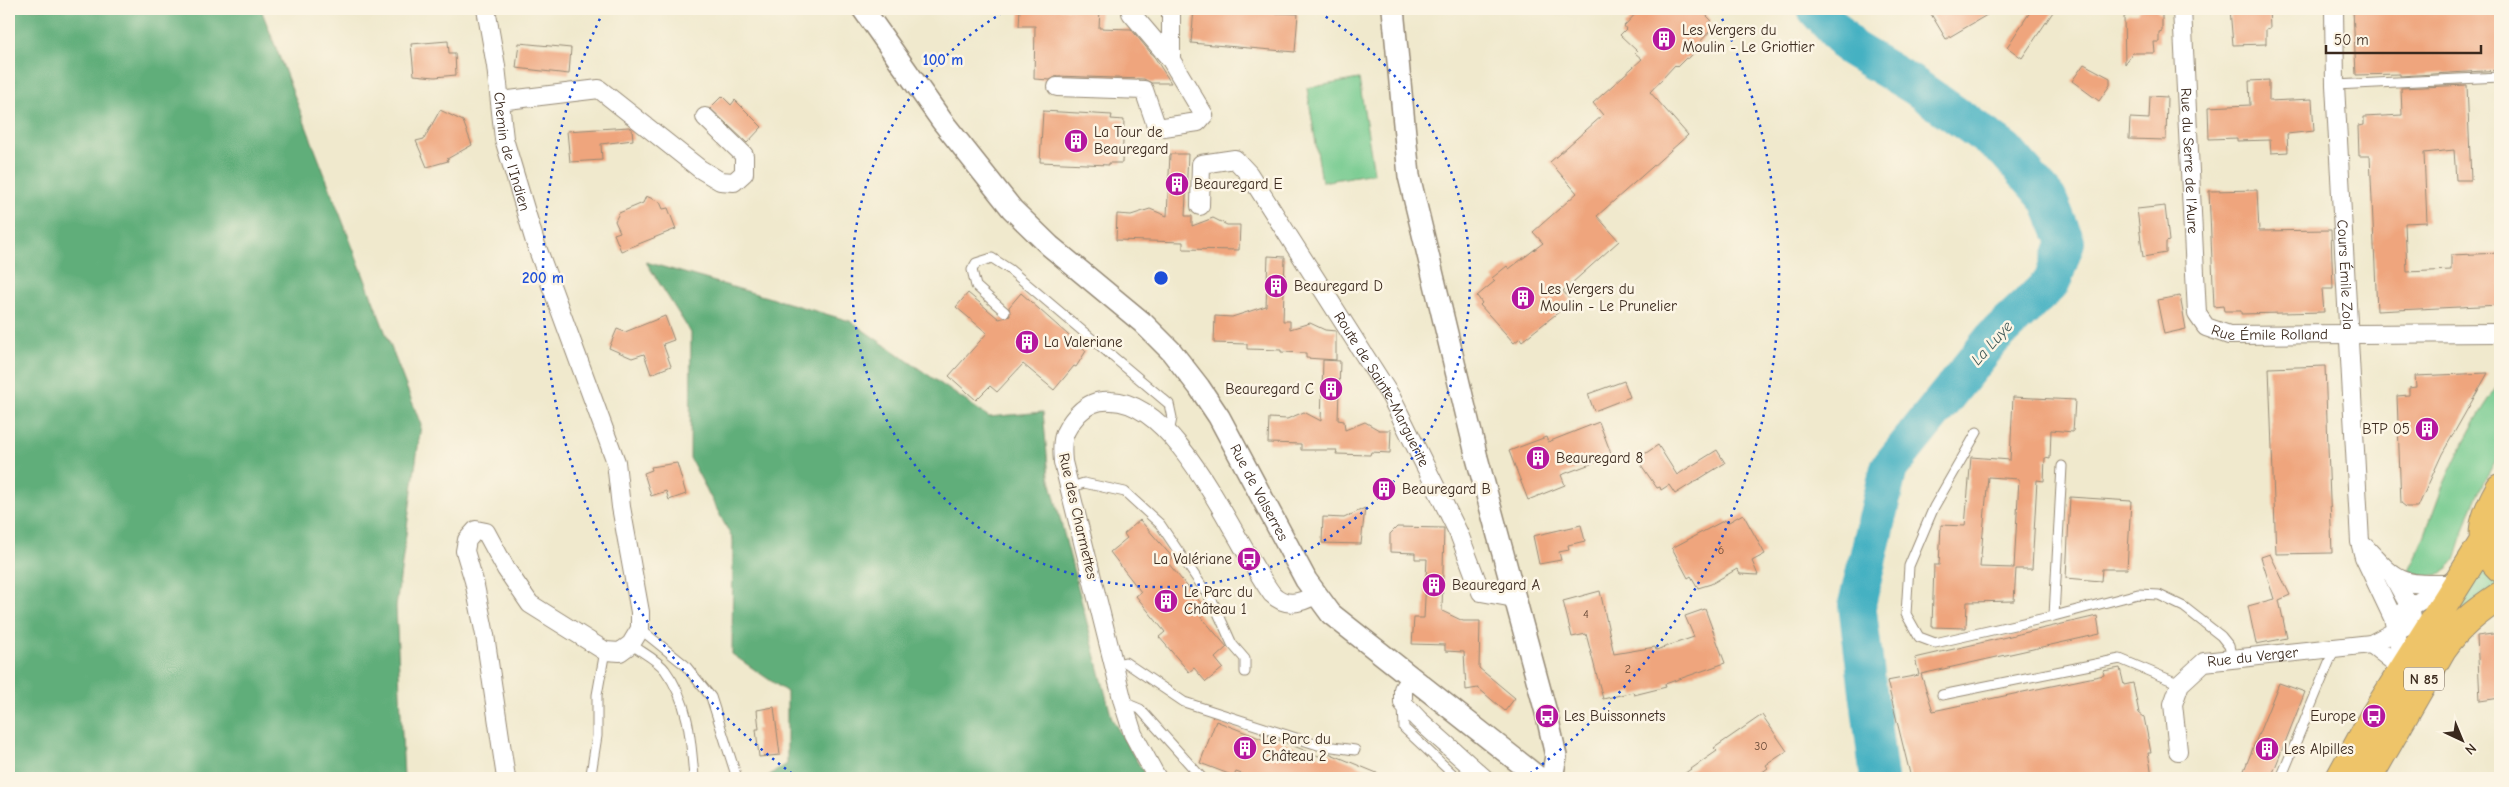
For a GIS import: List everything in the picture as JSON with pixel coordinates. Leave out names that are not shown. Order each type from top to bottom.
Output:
[{"type":"main road","points":[[2500,488],[2486,515],[2483,529],[2484,541],[2489,554],[2500,568]]},
{"type":"main road","name":"N 85","points":[[2340,778],[2374,716],[2404,670],[2457,578],[2484,541]]},
{"type":"main road","name":"N 85","points":[[2368,778],[2453,632],[2472,614],[2500,596]]},
{"type":"street","name":"Chemin de l'Indien","points":[[486,9],[504,139],[553,291],[616,462],[621,507],[640,612],[640,629]]},
{"type":"street","name":"Rue de Valserres","points":[[863,9],[942,121],[994,189],[1050,246],[1143,323],[1171,351],[1219,417],[1315,595],[1331,614],[1348,630],[1539,778]]},
{"type":"street","points":[[1057,87],[1144,90],[1157,128],[1198,122],[1204,115],[1171,60],[1131,13],[1131,9]]},
{"type":"street","points":[[1171,9],[1171,60]]},
{"type":"street","points":[[1393,9],[1409,176],[1477,458],[1540,688],[1556,756],[1552,778]]},
{"type":"street","name":"Rue du Serre de l'Aure","points":[[2182,9],[2197,314]]},
{"type":"street","name":"Cours Émile Zola","points":[[2334,9],[2335,85],[2360,542],[2364,557],[2394,625],[2404,670]]},
{"type":"street","points":[[500,101],[599,89],[700,169],[720,181],[734,182],[744,173],[744,155],[705,117]]},
{"type":"street","name":"Route de Sainte-Marguerite","points":[[1200,206],[1202,164],[1235,159],[1249,174],[1391,397],[1459,534],[1480,592],[1514,598]]},
{"type":"street","name":"Rue Émile Rolland","points":[[2197,314],[2206,327],[2229,335],[2495,333]]},
{"type":"street","name":"Rue des Charmettes","points":[[1157,778],[1133,734],[1123,702],[1069,488],[1063,462],[1061,440],[1070,424],[1083,409],[1097,400],[1119,401],[1137,407],[1153,418],[1169,434],[1202,478],[1272,594],[1278,600],[1290,604],[1315,595]]},
{"type":"street","points":[[506,778],[485,635],[474,582],[465,551],[467,540],[476,530],[486,532],[506,569],[530,604],[604,651],[620,652],[631,644],[640,629]]},
{"type":"street","points":[[2360,542],[2394,578],[2410,607]]},
{"type":"street","points":[[2394,578],[2419,585],[2457,578]]},
{"type":"street","points":[[2339,649],[2394,625],[2410,607],[2457,578]]},
{"type":"street","name":"Rue du Verger","points":[[2180,684],[2204,662],[2339,649],[2371,644],[2394,625]]},
{"type":"street","points":[[2371,644],[2404,670]]},
{"type":"street","points":[[1411,677],[1403,689],[1404,703],[1419,720],[1484,778]]},
{"type":"street","points":[[2178,751],[2173,704],[2180,684]]},
{"type":"lane","points":[[2335,85],[2500,77]]},
{"type":"lane","points":[[1005,312],[976,286],[972,270],[976,263],[992,258],[1009,269],[1169,404],[1172,418],[1169,434]]},
{"type":"lane","points":[[1977,432],[1934,507],[1909,566],[1906,614],[1918,636],[1935,643],[2054,616],[2138,594],[2159,595],[2184,607],[2221,636],[2229,646],[2232,658]]},
{"type":"lane","points":[[2054,616],[2062,466]]},
{"type":"lane","points":[[1069,488],[1084,483],[1125,492],[1160,524],[1214,604],[1232,644],[1245,659],[1245,672]]},
{"type":"lane","points":[[640,629],[685,665],[710,697],[737,778]]},
{"type":"lane","points":[[631,644],[665,669],[680,698],[690,726],[694,778]]},
{"type":"lane","points":[[2281,778],[2339,649]]},
{"type":"lane","points":[[591,774],[597,736],[597,695],[604,651]]},
{"type":"lane","points":[[1942,695],[2120,659],[2180,684]]},
{"type":"lane","points":[[1113,665],[1125,662],[1184,702],[1318,745],[1355,750]]},
{"type":"lane","points":[[1123,702],[1140,709],[1202,778]]},
{"type":"lane","points":[[1404,703],[1404,728],[1457,778]]},
{"type":"green space","points":[[9,9],[261,9],[421,425],[396,607],[404,778],[9,778]]},
{"type":"green space","points":[[1359,79],[1374,173],[1322,182],[1307,88]]},
{"type":"green space","points":[[646,262],[850,321],[989,417],[1043,412],[1049,476],[1112,719],[1147,778],[765,778],[787,764],[787,692],[732,654],[733,540],[690,458],[691,333]]},
{"type":"green space","points":[[2500,384],[2500,453],[2484,481],[2469,514],[2455,560],[2448,569],[2437,576],[2426,576],[2409,571],[2454,461],[2475,421]]},
{"type":"green space","points":[[2482,567],[2500,584],[2450,620]]},
{"type":"building","points":[[1020,9],[1100,9],[1099,28],[1131,29],[1155,58],[1171,83],[1151,83],[1144,79],[1057,76],[1050,80],[1034,79],[1035,26],[1019,26]]},
{"type":"building","points":[[1194,9],[1298,14],[1295,52],[1191,43]]},
{"type":"building","points":[[1640,9],[1700,9],[1711,20],[1708,23],[1713,28],[1698,44],[1700,46],[1688,59],[1686,58],[1677,67],[1675,65],[1650,92],[1688,135],[1597,216],[1619,241],[1563,291],[1570,300],[1564,305],[1565,307],[1522,341],[1520,338],[1514,343],[1480,305],[1482,303],[1477,296],[1495,281],[1492,278],[1507,266],[1509,269],[1543,243],[1533,232],[1577,193],[1550,162],[1603,115],[1593,103],[1642,59],[1635,53],[1637,51],[1620,35],[1626,29],[1624,26]]},
{"type":"building","points":[[1928,9],[1997,9],[1946,39]]},
{"type":"building","points":[[2032,9],[2055,9],[2022,58],[2007,47]]},
{"type":"building","points":[[2140,9],[2156,9],[2162,15],[2162,31],[2159,32],[2159,42],[2154,42],[2155,53],[2133,53],[2125,64],[2124,17],[2130,13],[2138,13]]},
{"type":"building","points":[[2230,9],[2269,9],[2270,28],[2266,29],[2266,44],[2233,45]]},
{"type":"building","points":[[2353,9],[2500,9],[2500,70],[2400,76],[2400,74],[2356,75]]},
{"type":"building","points":[[448,41],[449,53],[455,53],[456,75],[435,77],[414,75],[411,44]]},
{"type":"building","points":[[519,43],[571,48],[569,74],[516,68]]},
{"type":"building","points":[[2084,64],[2110,78],[2110,85],[2099,101],[2072,81]]},
{"type":"building","points":[[2269,80],[2269,101],[2312,99],[2314,131],[2287,134],[2288,152],[2271,153],[2270,140],[2237,141],[2237,138],[2209,139],[2208,107],[2250,105],[2249,81]]},
{"type":"building","points":[[2467,85],[2471,180],[2456,180],[2454,150],[2424,153],[2427,222],[2405,223],[2407,272],[2451,270],[2451,255],[2500,253],[2500,305],[2377,311],[2370,156],[2359,156],[2358,126],[2364,125],[2364,117],[2402,115],[2401,88]]},
{"type":"building","points":[[722,96],[731,105],[735,100],[762,127],[747,143],[710,108]]},
{"type":"building","points":[[2150,96],[2167,97],[2166,140],[2129,139],[2130,118],[2149,119]]},
{"type":"building","points":[[440,110],[463,121],[472,145],[447,159],[448,161],[427,167],[416,141],[424,139]]},
{"type":"building","name":"La Tour de Beauregard","points":[[1043,111],[1112,115],[1111,119],[1124,120],[1122,163],[1109,163],[1109,165],[1040,162]]},
{"type":"building","points":[[629,127],[632,129],[633,140],[601,144],[602,160],[570,162],[567,131]]},
{"type":"building","name":"Beauregard E","points":[[1170,154],[1188,154],[1185,216],[1192,216],[1192,226],[1213,218],[1227,225],[1240,225],[1239,250],[1183,249],[1183,242],[1116,240],[1117,214],[1131,215],[1150,209],[1167,216]]},
{"type":"building","points":[[2257,190],[2259,231],[2331,230],[2333,289],[2322,289],[2324,312],[2241,314],[2241,311],[2224,311],[2223,306],[2214,307],[2209,191]]},
{"type":"building","points":[[646,196],[660,202],[663,209],[668,208],[676,229],[621,251],[614,234],[620,232],[615,221],[619,213],[643,203]]},
{"type":"building","points":[[2165,206],[2169,241],[2166,242],[2166,253],[2143,257],[2137,209]]},
{"type":"building","name":"Beauregard D","points":[[1268,256],[1285,257],[1283,321],[1290,321],[1290,329],[1310,323],[1325,330],[1336,331],[1336,360],[1306,358],[1306,353],[1247,349],[1247,344],[1214,343],[1215,316],[1232,317],[1266,306]]},
{"type":"building","name":"La Valeriane","points":[[968,293],[999,319],[1010,316],[1009,307],[1021,293],[1086,351],[1076,367],[1074,366],[1054,390],[1023,364],[997,392],[990,386],[976,400],[949,376],[987,333],[956,307]]},
{"type":"building","points":[[2180,296],[2186,329],[2164,334],[2157,300]]},
{"type":"building","points":[[665,316],[674,340],[663,344],[671,366],[651,374],[644,354],[632,358],[609,348],[617,329],[625,332]]},
{"type":"building","name":"Beauregard C","points":[[1323,360],[1340,361],[1338,420],[1344,421],[1345,430],[1365,422],[1379,430],[1391,430],[1390,453],[1371,452],[1370,455],[1336,454],[1337,450],[1301,450],[1301,444],[1268,443],[1269,418],[1287,419],[1304,412],[1321,421]]},
{"type":"building","points":[[2325,366],[2332,553],[2276,554],[2269,368]]},
{"type":"building","name":"BTP 05","points":[[2488,373],[2442,454],[2418,507],[2406,507],[2401,503],[2397,396],[2409,395],[2409,388],[2416,387],[2415,376]]},
{"type":"building","points":[[1624,381],[1630,397],[1594,411],[1588,394]]},
{"type":"building","points":[[2013,397],[2075,400],[2073,432],[2051,430],[2050,459],[2045,458],[2044,481],[2037,480],[2032,569],[2016,569],[2014,601],[1967,602],[1966,628],[1932,627],[1934,565],[1939,565],[1941,525],[1965,526],[1971,457],[2010,460]],"holes":[[[1988,477],[2019,479],[2014,568],[1980,567]]]},
{"type":"building","name":"Beauregard 8","points":[[1599,422],[1612,456],[1561,475],[1565,485],[1528,500],[1509,451],[1546,437],[1548,442]]},
{"type":"building","points":[[1658,445],[1677,475],[1717,450],[1725,463],[1675,494],[1669,485],[1661,490],[1660,487],[1657,488],[1637,459]]},
{"type":"building","points":[[677,463],[686,494],[669,500],[666,491],[651,496],[644,473],[652,470],[651,467]]},
{"type":"building","points":[[2070,497],[2131,501],[2127,569],[2102,569],[2101,581],[2066,578]]},
{"type":"building","points":[[1365,508],[1361,544],[1322,543],[1323,517],[1344,518]]},
{"type":"building","points":[[1743,514],[1765,554],[1752,561],[1758,575],[1740,574],[1737,569],[1711,584],[1698,588],[1691,576],[1688,578],[1672,548],[1725,520],[1727,523]]},
{"type":"building","name":"Le Parc du Château 1","points":[[1140,520],[1173,558],[1168,563],[1201,603],[1193,607],[1227,647],[1215,658],[1223,668],[1206,682],[1194,668],[1189,672],[1159,637],[1165,632],[1136,596],[1141,592],[1110,552],[1127,538],[1124,534]]},
{"type":"building","points":[[1581,525],[1585,541],[1568,545],[1569,550],[1559,552],[1561,560],[1539,564],[1533,536]]},
{"type":"building","points":[[1397,527],[1444,528],[1442,611],[1463,621],[1480,621],[1479,668],[1515,698],[1505,711],[1478,688],[1466,690],[1464,652],[1445,651],[1445,645],[1412,644],[1414,618],[1424,618],[1427,559],[1415,559],[1415,553],[1390,552],[1390,534]]},
{"type":"building","points":[[2270,554],[2290,595],[2279,600],[2287,638],[2256,644],[2248,606],[2274,599],[2261,557]]},
{"type":"building","points":[[1600,591],[1614,654],[1655,647],[1656,650],[1694,637],[1685,616],[1705,609],[1725,663],[1665,684],[1666,687],[1634,695],[1633,692],[1603,699],[1586,634],[1572,637],[1563,601]]},
{"type":"building","points":[[2097,616],[2100,634],[1921,674],[1933,711],[2104,675],[2103,671],[2120,668],[2124,685],[2133,683],[2139,713],[2144,717],[2151,753],[2148,753],[2152,775],[2136,778],[1911,778],[1887,681],[1919,675],[1915,658]]},
{"type":"building","points":[[2500,633],[2500,698],[2480,701],[2477,636]]},
{"type":"building","name":"Les Alpilles","points":[[2279,683],[2305,692],[2271,778],[2241,778]]},
{"type":"building","points":[[774,707],[780,755],[759,757],[756,729],[759,729],[757,710]]},
{"type":"building","points":[[1762,715],[1787,751],[1766,765],[1768,768],[1754,778],[1678,778],[1717,751],[1714,748]]},
{"type":"building","name":"Le Parc du Château 2","points":[[1216,721],[1267,741],[1260,733],[1264,734],[1321,757],[1322,752],[1326,752],[1389,778],[1253,778],[1236,772],[1234,776],[1200,763]]},
{"type":"waterway","name":"La Luye","points":[[1816,9],[1851,48],[1916,87],[2005,150],[2048,199],[2066,242],[2052,282],[1993,338],[1889,468],[1857,604],[1879,778]]},
{"type":"place","name":"Les Vergers du Moulin - Le Griottier","points":[[1664,39]]},
{"type":"place","name":"La Tour de Beauregard","points":[[1076,141]]},
{"type":"place","name":"Beauregard E","points":[[1177,184]]},
{"type":"place","name":"Beauregard D","points":[[1276,286]]},
{"type":"place","name":"Les Vergers du Moulin - Le Prunelier","points":[[1523,298]]},
{"type":"place","name":"La Valeriane","points":[[1027,342]]},
{"type":"place","name":"Beauregard C","points":[[1331,389]]},
{"type":"place","name":"BTP 05","points":[[2427,429]]},
{"type":"place","name":"Beauregard 8","points":[[1538,458]]},
{"type":"place","name":"Beauregard B","points":[[1384,489]]},
{"type":"place","name":"La Valériane","points":[[1249,559]]},
{"type":"place","name":"Beauregard A","points":[[1434,585]]},
{"type":"place","name":"Le Parc du Château 1","points":[[1166,601]]},
{"type":"place","name":"Les Buissonnets","points":[[1547,716]]},
{"type":"place","name":"Europe","points":[[2374,716]]},
{"type":"place","name":"Le Parc du Château 2","points":[[1245,748]]},
{"type":"place","name":"Les Alpilles","points":[[2267,749]]}]
